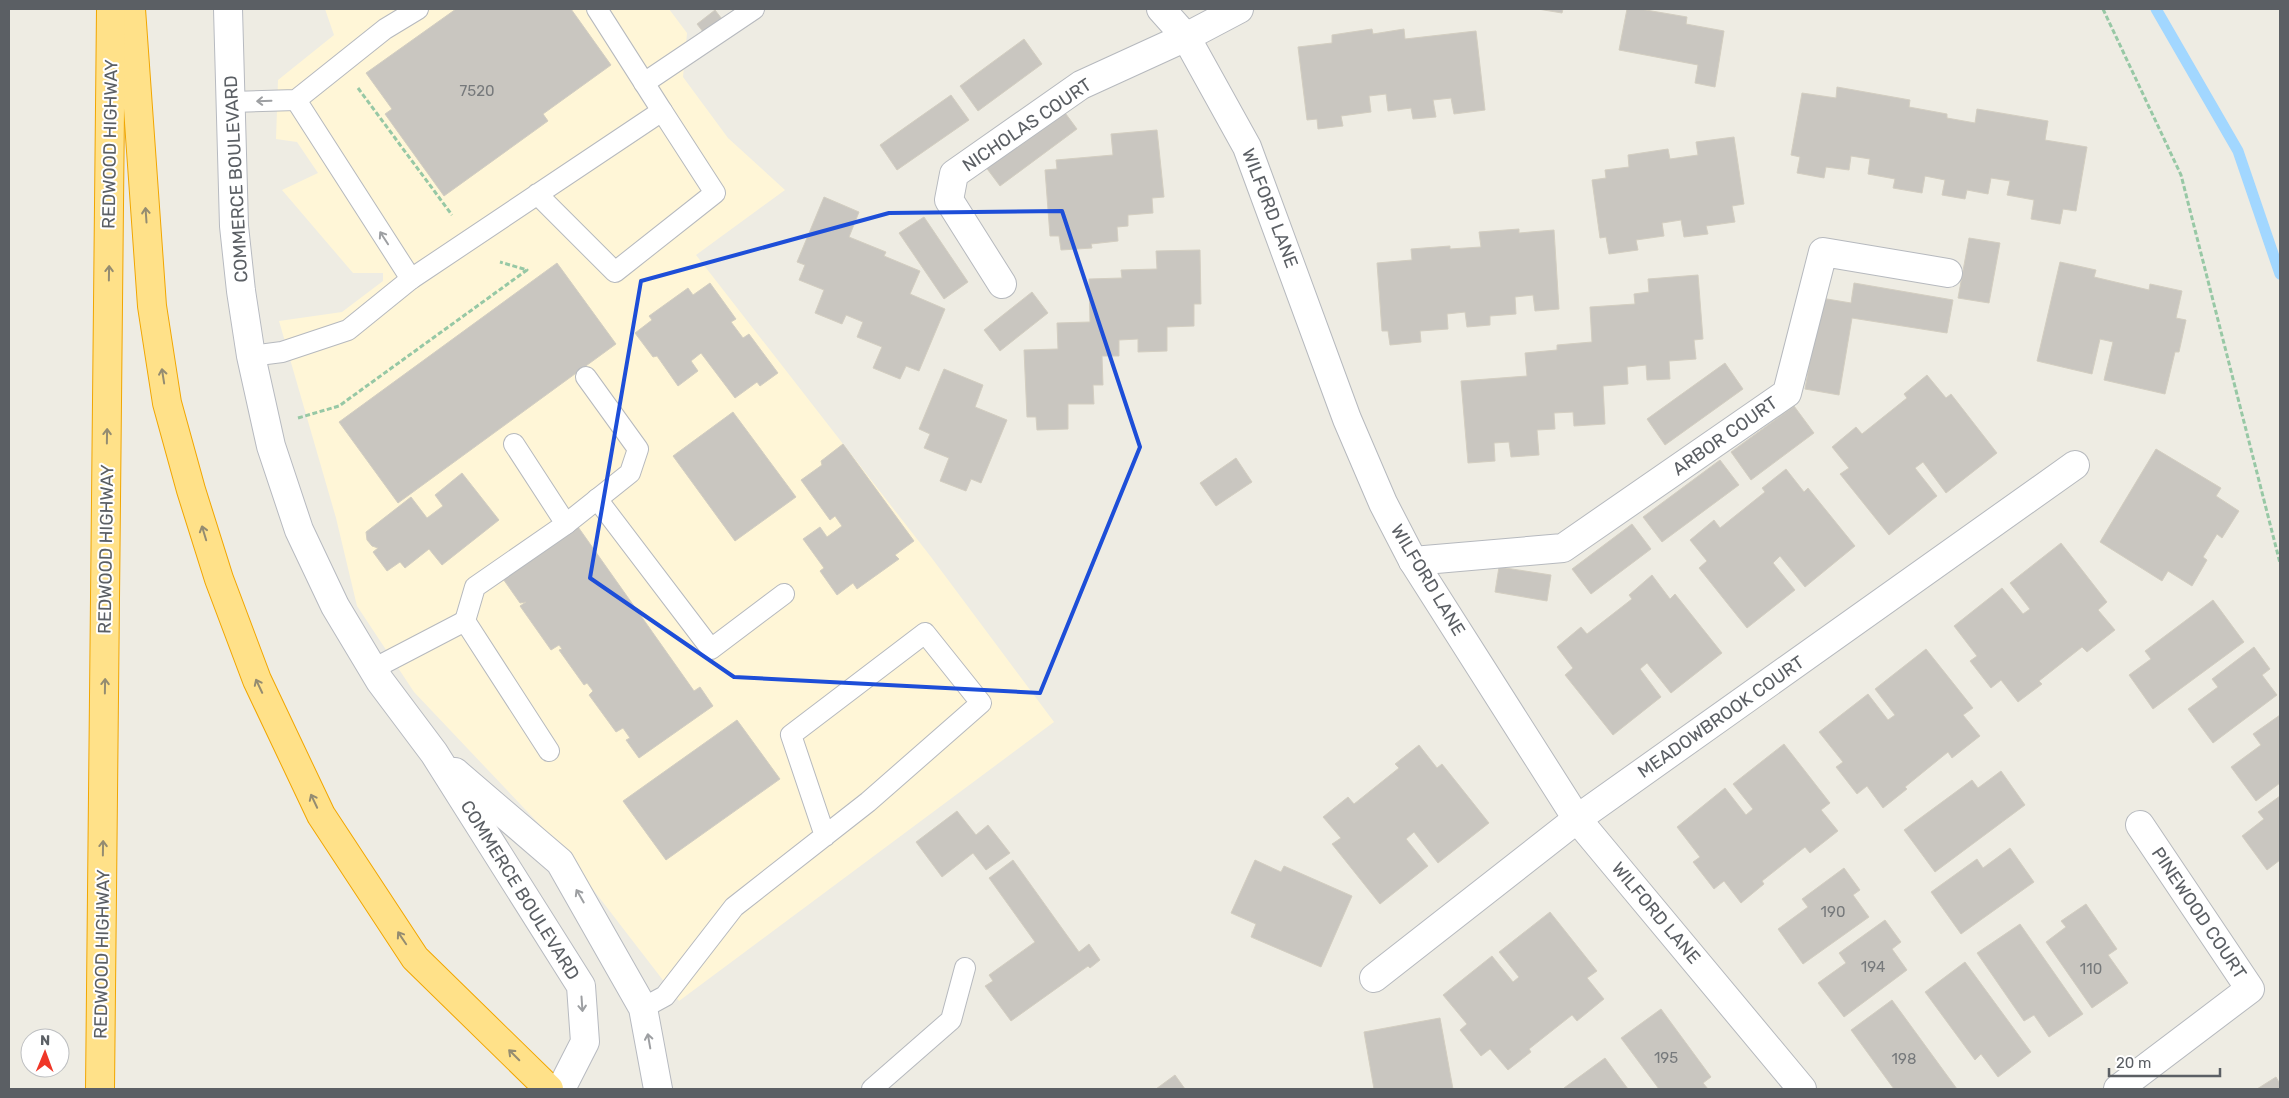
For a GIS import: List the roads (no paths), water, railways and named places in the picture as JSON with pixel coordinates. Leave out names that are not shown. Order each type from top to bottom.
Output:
[{"type":"highway","name":"REDWOOD HIGHWAY","points":[[100,1089],[111,9]]},
{"type":"highway","points":[[131,9],[152,306],[167,403],[216,570],[257,680],[321,815],[415,958],[548,1089]]},
{"type":"street","name":"COMMERCE BOULEVARD","points":[[228,9],[234,226],[251,356],[271,446],[299,530],[335,606],[373,669],[434,753],[581,986],[584,1042],[561,1089]]},
{"type":"street","name":"WILFORD LANE","points":[[1161,9],[1186,37],[1247,147],[1347,419],[1384,503],[1413,561],[1577,819],[1802,1089]]},
{"type":"street","name":"NICHOLAS COURT","points":[[1002,284],[949,200],[954,174],[1081,85],[1186,37],[1239,9]]},
{"type":"street","name":"ARBOR COURT","points":[[1413,561],[1563,548],[1787,393],[1823,252],[1948,273]]},
{"type":"street","name":"MEADOWBROOK COURT","points":[[1374,978],[1577,819],[2075,465]]},
{"type":"street","name":"COMMERCE BOULEVARD","points":[[434,753],[560,862],[643,1008],[658,1089]]},
{"type":"street","name":"PINEWOOD COURT","points":[[2118,1089],[2250,990],[2140,825]]},
{"type":"lane","points":[[232,102],[296,100],[385,29],[418,9]]},
{"type":"lane","points":[[537,194],[614,272],[715,193],[597,9]]},
{"type":"lane","points":[[644,84],[743,12]]},
{"type":"lane","points":[[296,100],[411,279]]},
{"type":"lane","points":[[251,356],[282,352],[348,330],[411,279],[662,111]]},
{"type":"lane","points":[[373,669],[465,621],[475,587],[566,524],[630,473],[638,449],[586,377]]},
{"type":"lane","points":[[514,444],[566,524]]},
{"type":"lane","points":[[597,499],[711,649],[784,594]]},
{"type":"lane","points":[[465,621],[549,751]]},
{"type":"lane","points":[[643,1008],[665,996],[734,907],[825,836],[868,802],[981,703],[925,633],[791,735],[825,836]]},
{"type":"lane","points":[[872,1089],[951,1020],[965,968]]},
{"type":"waterway","points":[[2156,9],[2238,151],[2280,274]]}]
